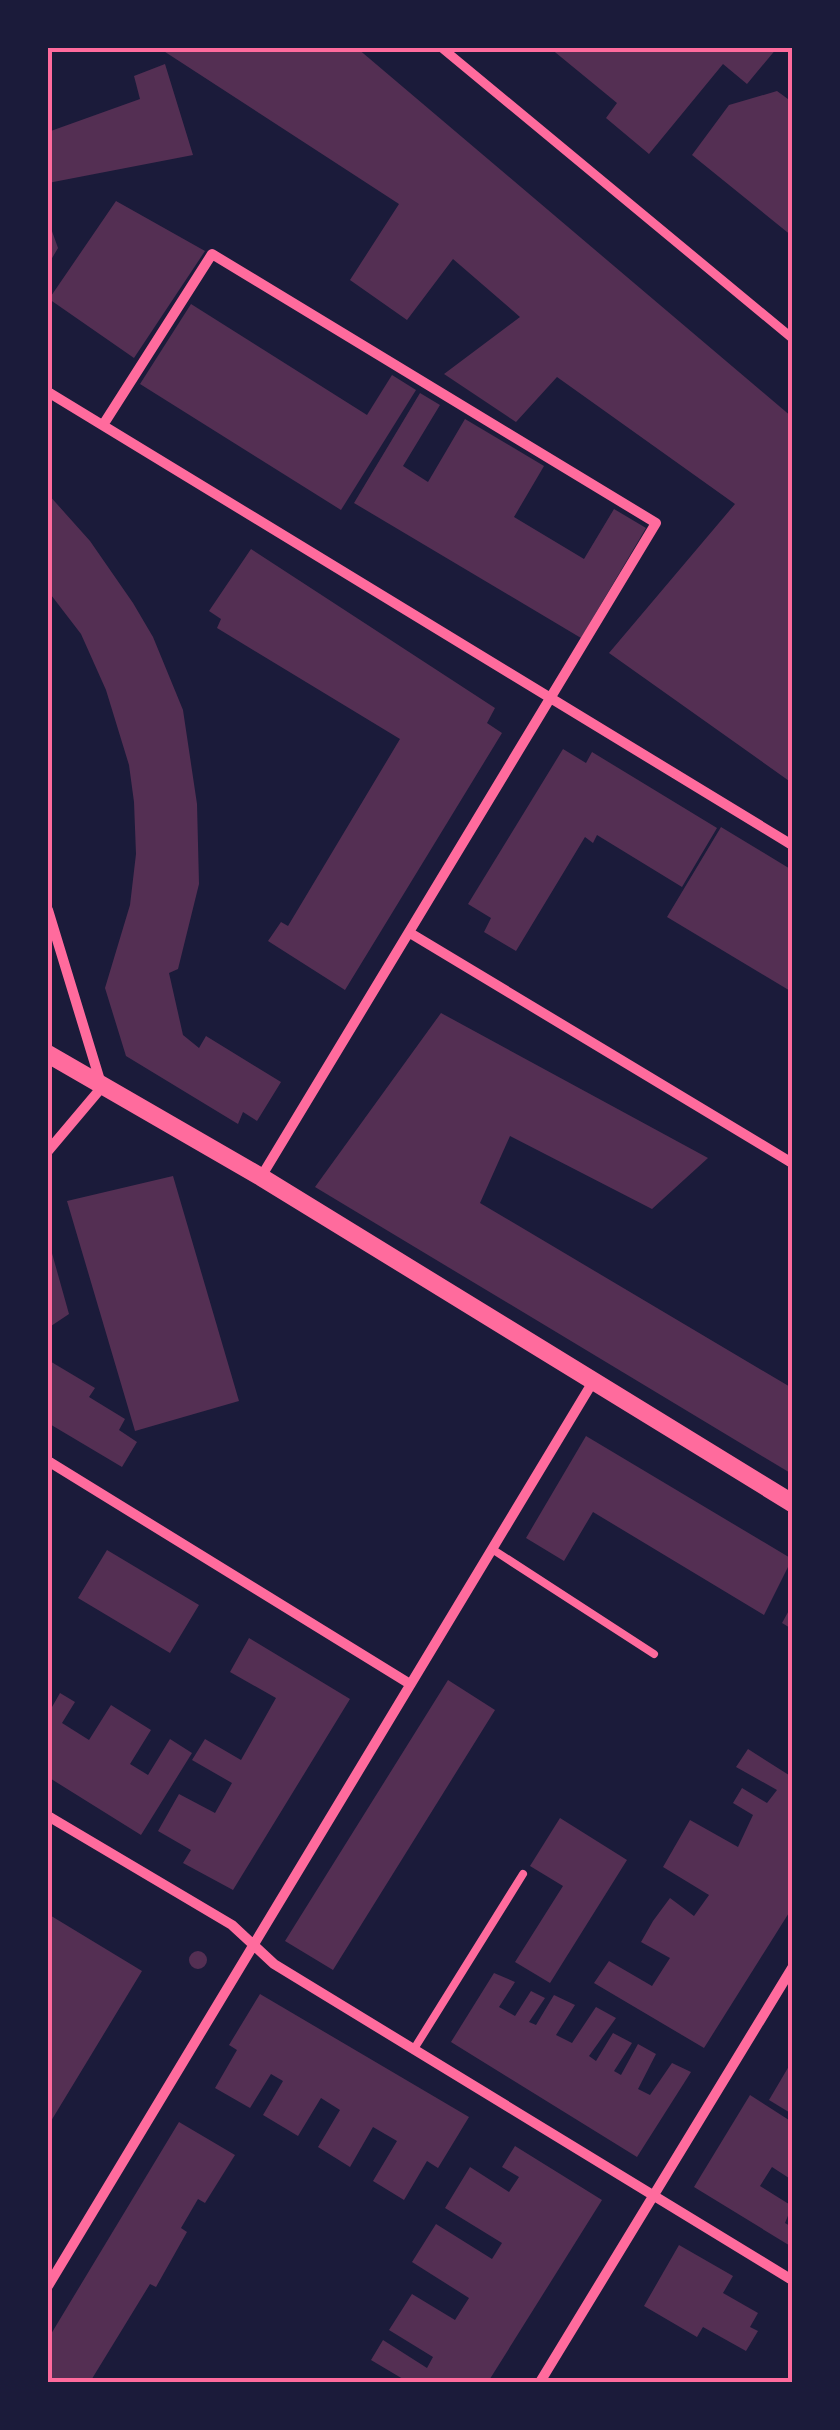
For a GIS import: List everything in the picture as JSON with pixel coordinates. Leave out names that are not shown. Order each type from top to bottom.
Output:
[{"type":"street","points":[[442,48],[792,338]]},
{"type":"street","points":[[103,426],[212,254],[656,523],[261,1177]]},
{"type":"street","points":[[48,392],[792,844]]},
{"type":"street","points":[[48,910],[102,1087]]},
{"type":"street","points":[[410,933],[792,1164]]},
{"type":"street","points":[[48,1054],[261,1177],[792,1503]]},
{"type":"street","points":[[48,1151],[102,1087]]},
{"type":"street","points":[[48,2286],[594,1380]]},
{"type":"street","points":[[48,1461],[410,1684]]},
{"type":"street","points":[[48,1816],[232,1925],[274,1964],[792,2280]]},
{"type":"street","points":[[540,2382],[792,1968]]},
{"type":"lane","points":[[492,1549],[654,1654]]},
{"type":"lane","points":[[414,2049],[523,1874]]},
{"type":"building","points":[[159,48],[357,48],[792,417],[792,783],[609,653],[735,504],[557,377],[516,422],[444,374],[520,317],[453,259],[407,320],[350,280],[399,204]]},
{"type":"building","points":[[550,48],[777,48],[747,84],[723,64],[649,154],[606,118],[617,103]]},
{"type":"building","points":[[165,64],[193,155],[48,183],[48,132],[140,99],[134,76]]},
{"type":"building","points":[[777,91],[792,102],[792,236],[692,155],[729,105]]},
{"type":"building","points":[[116,201],[205,251],[134,358],[49,299]]},
{"type":"building","points":[[48,220],[58,248],[48,265]]},
{"type":"building","points":[[191,304],[367,415],[392,375],[416,390],[341,510],[140,384]]},
{"type":"building","points":[[420,393],[440,405],[403,466],[428,482],[465,419],[544,466],[514,517],[584,559],[614,509],[646,528],[581,638],[354,503]]},
{"type":"building","points":[[48,494],[90,541],[133,603],[153,637],[183,710],[197,804],[199,884],[178,969],[169,973],[183,1035],[199,1048],[206,1036],[281,1082],[257,1121],[243,1112],[238,1124],[126,1056],[105,988],[130,905],[136,854],[129,765],[106,690],[81,634],[48,591]]},
{"type":"building","points":[[251,549],[495,708],[487,723],[502,733],[345,990],[268,941],[281,922],[288,926],[400,739],[217,628],[221,619],[209,611]]},
{"type":"building","points":[[563,749],[586,763],[592,752],[717,828],[682,887],[597,835],[593,843],[585,837],[516,951],[484,932],[491,918],[468,904]]},
{"type":"building","points":[[721,827],[792,870],[792,992],[667,917]]},
{"type":"building","points":[[441,1013],[708,1158],[652,1209],[510,1136],[480,1203],[792,1388],[792,1474],[315,1187]]},
{"type":"building","points":[[173,1176],[239,1401],[135,1431],[67,1201]]},
{"type":"building","points":[[48,1239],[69,1314],[48,1328]]},
{"type":"building","points":[[48,1360],[95,1388],[89,1397],[125,1419],[119,1430],[137,1442],[122,1467],[48,1423]]},
{"type":"building","points":[[586,1436],[792,1559],[764,1615],[593,1512],[564,1561],[526,1538]]},
{"type":"building","points":[[107,1550],[199,1605],[170,1653],[78,1598]]},
{"type":"building","points":[[792,1605],[792,1629],[782,1623]]},
{"type":"building","points":[[249,1638],[350,1699],[233,1890],[183,1863],[191,1850],[158,1831],[179,1794],[215,1813],[232,1783],[192,1760],[205,1739],[241,1760],[276,1698],[230,1672]]},
{"type":"building","points":[[448,1680],[495,1710],[333,1970],[285,1941]]},
{"type":"building","points":[[60,1693],[75,1702],[62,1723],[89,1740],[111,1705],[151,1730],[130,1764],[148,1775],[170,1739],[192,1753],[141,1835],[48,1777],[48,1714]]},
{"type":"building","points":[[748,1749],[792,1777],[792,1908],[704,2048],[594,1983],[609,1961],[652,1986],[670,1958],[641,1942],[653,1921],[670,1898],[694,1916],[709,1895],[663,1867],[690,1820],[738,1847],[753,1815],[733,1803],[742,1788],[767,1803],[777,1790],[736,1767]]},
{"type":"building","points":[[560,1818],[627,1860],[550,1983],[515,1962],[563,1886],[530,1866]]},
{"type":"building","points":[[48,1914],[142,1971],[48,2126]]},
{"type":"building","points":[[198,1951],[207,1960],[198,1969],[189,1960]]},
{"type":"building","points":[[494,1973],[515,1982],[499,2007],[515,2016],[531,1991],[545,1998],[529,2022],[536,2025],[554,1995],[575,2005],[556,2035],[572,2043],[596,2007],[616,2018],[589,2056],[596,2061],[613,2033],[632,2043],[614,2071],[621,2075],[638,2044],[656,2054],[638,2089],[650,2095],[672,2063],[691,2072],[637,2157],[451,2042]]},
{"type":"building","points":[[260,1994],[469,2117],[438,2168],[427,2161],[404,2200],[373,2181],[397,2141],[373,2127],[350,2167],[318,2147],[340,2110],[321,2098],[298,2136],[263,2115],[283,2081],[271,2074],[250,2108],[215,2088],[237,2050],[229,2045]]},
{"type":"building","points":[[792,2061],[792,2114],[769,2100]]},
{"type":"building","points":[[750,2095],[792,2122],[792,2180],[772,2167],[760,2186],[792,2206],[785,2223],[792,2227],[792,2247],[694,2187]]},
{"type":"building","points":[[179,2122],[235,2155],[205,2203],[198,2199],[181,2228],[187,2232],[156,2287],[150,2284],[90,2382],[48,2382],[48,2339]]},
{"type":"building","points":[[515,2146],[602,2200],[488,2382],[408,2382],[371,2360],[383,2340],[427,2368],[433,2357],[389,2330],[412,2294],[455,2320],[469,2298],[412,2262],[436,2224],[492,2259],[502,2243],[445,2208],[470,2167],[509,2192],[519,2177],[502,2167]]},
{"type":"building","points":[[679,2245],[733,2276],[723,2293],[758,2313],[750,2327],[758,2331],[746,2351],[703,2327],[697,2337],[644,2306]]}]
